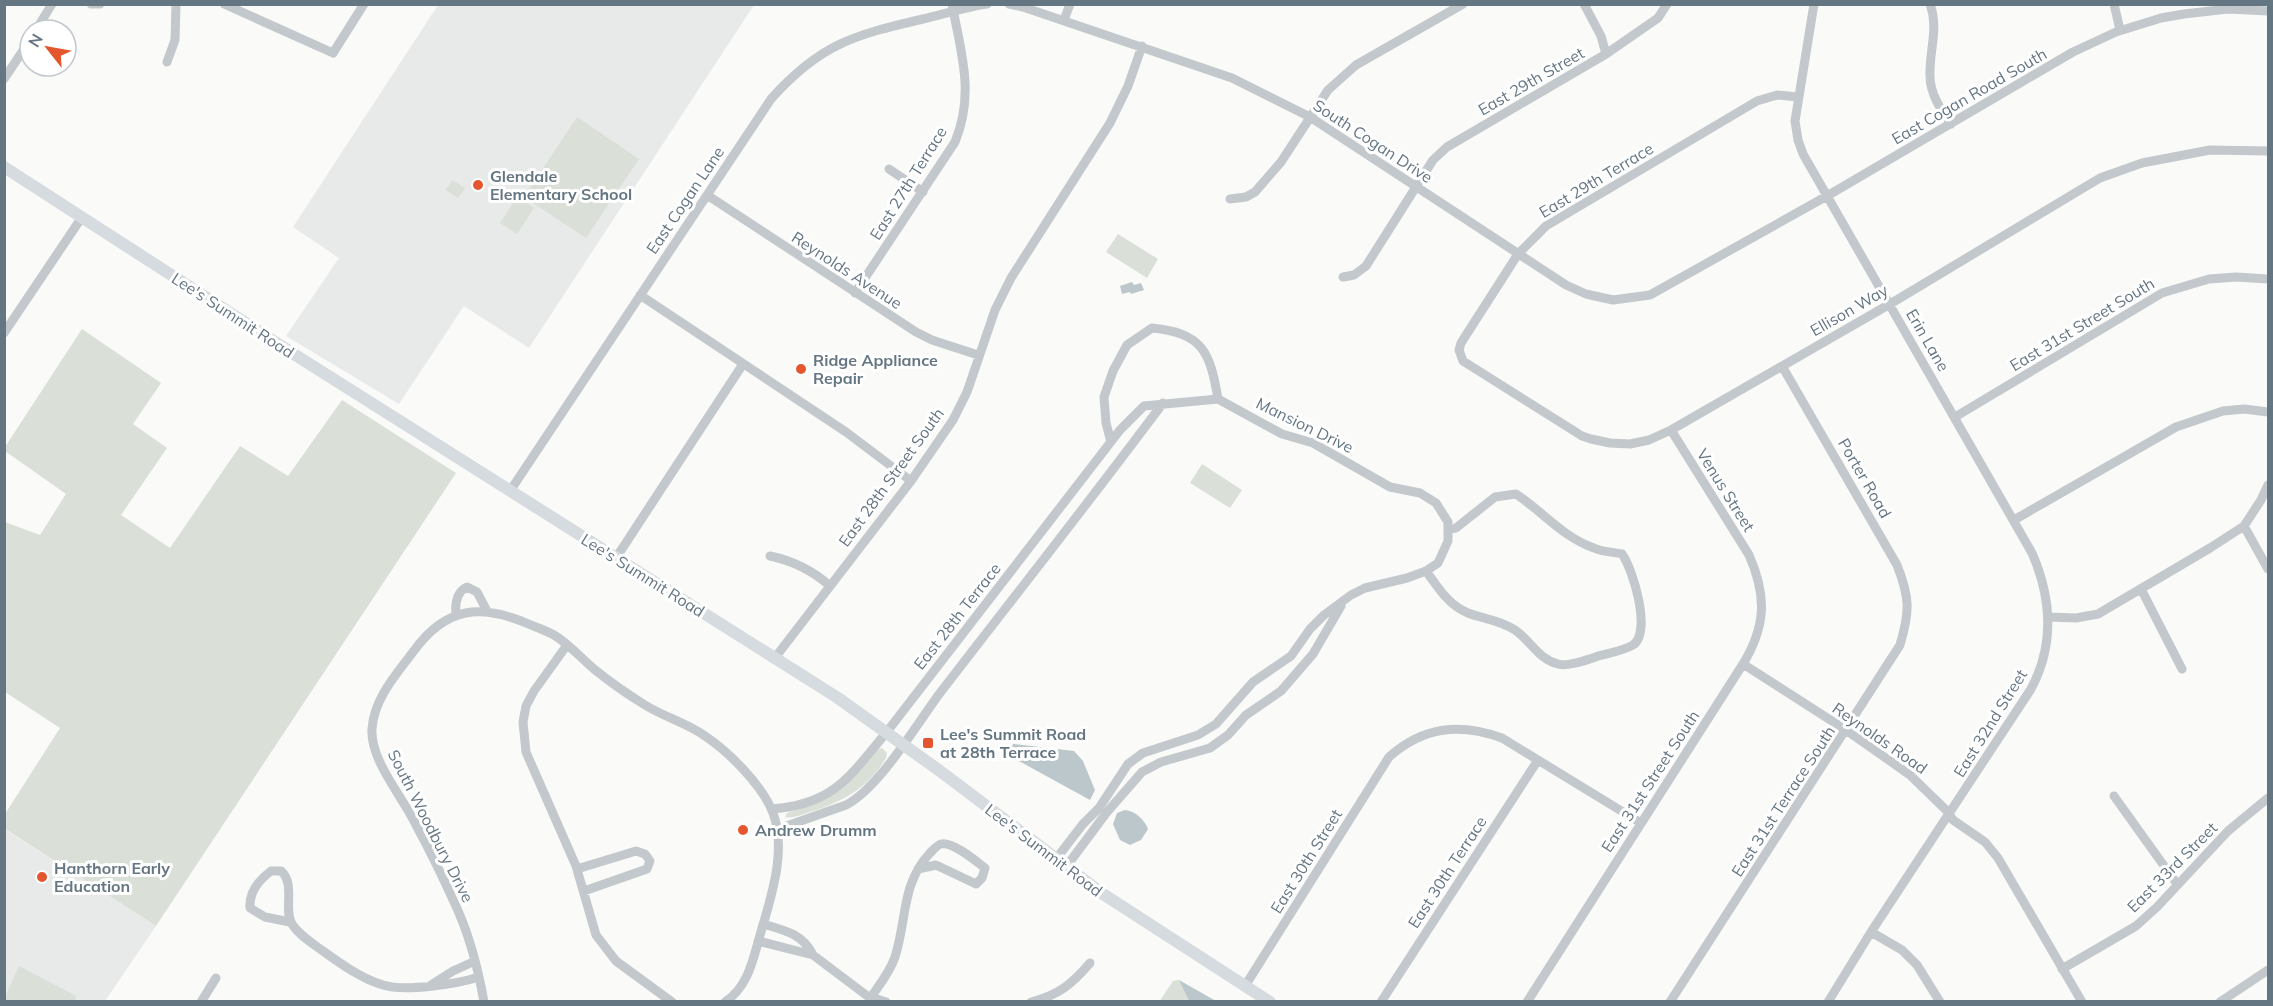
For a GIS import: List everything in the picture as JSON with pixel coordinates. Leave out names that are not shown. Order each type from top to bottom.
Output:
[{"type":"main road","name":"Lee's Summit Road","points":[[4,167],[838,698],[1102,894],[1270,1002]]},
{"type":"street","points":[[43,18],[52,4]]},
{"type":"street","points":[[91,4],[100,4]]},
{"type":"street","points":[[167,62],[175,40],[176,4]]},
{"type":"street","points":[[224,4],[333,52],[364,4]]},
{"type":"street","points":[[953,8],[987,4]]},
{"type":"street","name":"South Cogan Drive","points":[[1009,4],[1064,20],[1232,78],[1310,117],[1566,285],[1586,294],[1613,300],[1650,295],[1703,265]]},
{"type":"street","points":[[1064,20],[1070,4]]},
{"type":"street","points":[[1230,199],[1246,197],[1254,192],[1281,162],[1328,90],[1356,65],[1462,4]]},
{"type":"street","points":[[1584,4],[1601,36],[1606,54]]},
{"type":"street","name":"East 29th Street","points":[[1342,277],[1354,275],[1366,266],[1433,160],[1447,147],[1606,54],[1658,18],[1667,4]]},
{"type":"street","name":"Erin Lane","points":[[1814,4],[1795,122],[1803,154],[2014,520],[2040,572],[2049,617]]},
{"type":"street","points":[[1930,4],[1934,26],[1930,84],[1940,108],[1951,124]]},
{"type":"street","points":[[2114,4],[2120,30]]},
{"type":"street","name":"East Cogan Road South","points":[[1703,265],[1827,196],[2073,52],[2120,30],[2162,18],[2228,7],[2268,11]]},
{"type":"street","name":"East 27th Terrace","points":[[855,293],[955,142],[966,110],[966,80],[953,8]]},
{"type":"street","name":"East Cogan Lane","points":[[510,491],[771,99],[789,79],[811,61],[840,43],[866,33],[953,8]]},
{"type":"street","name":"East 28th Street South","points":[[774,659],[910,481],[953,420],[967,392],[995,310],[1011,278],[1110,123],[1128,86],[1142,46]]},
{"type":"street","points":[[4,79],[18,58]]},
{"type":"street","name":"East 29th Terrace","points":[[1460,353],[1461,343],[1518,254],[1546,226],[1757,101],[1777,94],[1798,97]]},
{"type":"street","name":"Ellison Way","points":[[1460,353],[1463,361],[1582,436],[1610,444],[1630,444],[1649,440],[1671,430],[1890,304],[2100,178],[2142,163],[2210,150],[2268,151]]},
{"type":"street","points":[[889,169],[923,192]]},
{"type":"street","name":"Reynolds Avenue","points":[[707,195],[916,332],[932,340],[978,355]]},
{"type":"street","points":[[4,333],[82,217]]},
{"type":"street","name":"East 31st Street South","points":[[1955,417],[2162,293],[2209,279],[2236,277],[2268,279]]},
{"type":"street","points":[[640,295],[846,432],[910,481]]},
{"type":"street","points":[[1111,442],[1106,423],[1104,397],[1113,371],[1127,345],[1152,328],[1174,330],[1198,343],[1208,357],[1218,399]]},
{"type":"street","points":[[616,558],[743,364]]},
{"type":"street","name":"Porter Road","points":[[1782,366],[1898,565],[1907,591],[1908,611]]},
{"type":"street","name":"East 28th Terrace","points":[[772,809],[819,800],[837,788],[886,733],[1111,442],[1144,406],[1218,399]]},
{"type":"street","name":"Mansion Drive","points":[[1218,399],[1282,434],[1313,443],[1390,487],[1420,493],[1436,503],[1448,522],[1448,530]]},
{"type":"street","name":"East 28th Terrace","points":[[777,830],[855,800],[877,778],[1163,403]]},
{"type":"street","points":[[2014,520],[2176,427],[2223,411],[2244,409],[2268,412]]},
{"type":"street","name":"Venus Street","points":[[1671,430],[1754,566]]},
{"type":"street","points":[[2049,617],[2088,617],[2098,614],[2141,589],[2244,526],[2268,485]]},
{"type":"street","points":[[1061,863],[1083,824],[1099,808],[1128,764],[1143,753],[1198,735],[1216,724],[1253,682],[1292,657],[1310,629],[1351,595],[1365,588],[1407,578],[1426,571],[1438,563],[1448,541],[1448,530],[1456,528],[1496,497],[1516,494],[1577,541],[1596,549],[1622,554],[1629,563],[1642,618],[1640,635],[1634,644],[1588,660],[1559,665],[1541,656],[1516,631],[1500,621],[1467,613],[1448,601],[1426,571]]},
{"type":"street","points":[[2244,526],[2268,569]]},
{"type":"street","points":[[770,556],[800,565],[818,575],[830,586]]},
{"type":"street","name":"East 31st Street South","points":[[1527,1002],[1754,646],[1761,621],[1762,600],[1758,574],[1754,566]]},
{"type":"street","points":[[487,611],[477,592],[467,587],[458,596],[455,605],[456,615],[487,611],[511,616],[554,634],[599,673],[648,707],[705,735],[730,756],[752,780],[772,809],[777,830],[778,864],[746,981],[733,996],[724,1002]]},
{"type":"street","points":[[2141,589],[2182,669]]},
{"type":"street","points":[[1061,863],[1142,772],[1161,762],[1210,748],[1228,735],[1246,715],[1281,691],[1313,654],[1341,606],[1351,595]]},
{"type":"street","name":"East 31st Terrace South","points":[[1670,1002],[1900,645],[1908,611]]},
{"type":"street","name":"South Woodbury Drive","points":[[456,615],[431,631],[419,643],[390,684],[375,711],[372,732],[376,751],[456,905],[475,961],[484,1002]]},
{"type":"street","name":"East 32nd Street","points":[[1828,1002],[1871,932],[2037,678],[2045,653],[2049,617]]},
{"type":"street","points":[[567,645],[526,705],[523,722],[526,752],[577,869],[597,936],[616,961],[672,1002]]},
{"type":"street","name":"Reynolds Road","points":[[1743,664],[1846,730],[1910,775],[1949,815],[1993,850],[2082,1002]]},
{"type":"street","name":"East 30th Street","points":[[1245,986],[1393,753],[1411,740],[1430,732],[1467,728],[1503,738],[1538,760]]},
{"type":"street","points":[[1538,760],[1641,823]]},
{"type":"street","name":"East 30th Terrace","points":[[1381,1002],[1538,760]]},
{"type":"street","points":[[2114,796],[2177,884]]},
{"type":"street","name":"East 33rd Street","points":[[2062,969],[2136,926],[2228,831],[2268,798]]},
{"type":"street","points":[[873,999],[892,966],[905,901],[918,869],[924,859],[937,846],[944,843],[957,848],[985,868],[982,878],[976,884],[936,865],[918,869]]},
{"type":"street","points":[[577,869],[636,851],[645,854],[650,861],[647,869],[584,891]]},
{"type":"street","points":[[290,922],[265,917],[250,908],[249,898],[271,871],[281,871],[286,877],[290,922],[301,935],[341,965],[383,985],[397,987],[455,984],[479,977]]},
{"type":"street","points":[[763,924],[794,933],[813,955],[873,999],[886,1002]]},
{"type":"street","points":[[1871,932],[1902,950],[1917,964],[1940,1002]]},
{"type":"street","points":[[758,941],[813,955]]},
{"type":"street","points":[[431,985],[475,961]]},
{"type":"street","points":[[1031,1002],[1049,997],[1073,983],[1090,963]]},
{"type":"street","points":[[2220,1002],[2268,970]]},
{"type":"street","points":[[201,1002],[216,978]]},
{"type":"shaded area","name":"Glendale Elementary School","points":[[438,5],[754,5],[529,348],[464,306],[399,404],[286,336],[339,258],[293,227]]},
{"type":"shaded area","points":[[577,117],[639,159],[586,238],[524,197]]},
{"type":"shaded area","points":[[452,180],[465,188],[458,198],[446,190]]},
{"type":"shaded area","points":[[517,197],[534,208],[517,234],[500,223]]},
{"type":"shaded area","points":[[1118,234],[1158,259],[1147,278],[1106,252]]},
{"type":"shaded area","points":[[1132,282],[1134,285],[1141,283],[1144,290],[1122,294],[1120,286]]},
{"type":"shaded area","points":[[82,329],[161,383],[133,424],[167,448],[121,515],[170,548],[240,446],[288,476],[342,400],[456,473],[156,926],[5,829],[5,814],[60,728],[5,692],[5,522],[40,535],[66,494],[5,451],[5,447]]},
{"type":"shaded area","points":[[1202,464],[1242,490],[1230,508],[1190,483]]},
{"type":"shaded area","points":[[1013,744],[1074,751],[1083,761],[1095,790],[1090,800],[1008,755]]},
{"type":"shaded area","points":[[882,748],[887,753],[886,758],[879,769],[862,786],[842,799],[819,809],[790,818],[785,817],[787,813],[818,802],[838,790],[855,775],[876,750]]},
{"type":"shaded area","points":[[1125,810],[1139,816],[1148,829],[1141,840],[1130,845],[1120,840],[1113,824],[1117,813]]},
{"type":"shaded area","name":"Hanthorn Early Education","points":[[4,829],[156,926],[105,1001],[5,1001]]},
{"type":"shaded area","points":[[19,966],[76,996],[76,1001],[5,1001]]},
{"type":"shaded area","points":[[1179,980],[1189,1001],[1159,1002],[1173,981]]},
{"type":"shaded area","points":[[1179,980],[1216,1001],[1189,1001]]},
{"type":"place","name":"Glendale Elementary School","points":[[478,185]]},
{"type":"place","name":"Ridge Appliance Repair","points":[[801,369]]},
{"type":"place","name":"Lee's Summit Road at 28th Terrace","points":[[928,743]]},
{"type":"place","name":"Andrew Drumm","points":[[743,830]]},
{"type":"place","name":"Hanthorn Early Education","points":[[42,877]]}]
